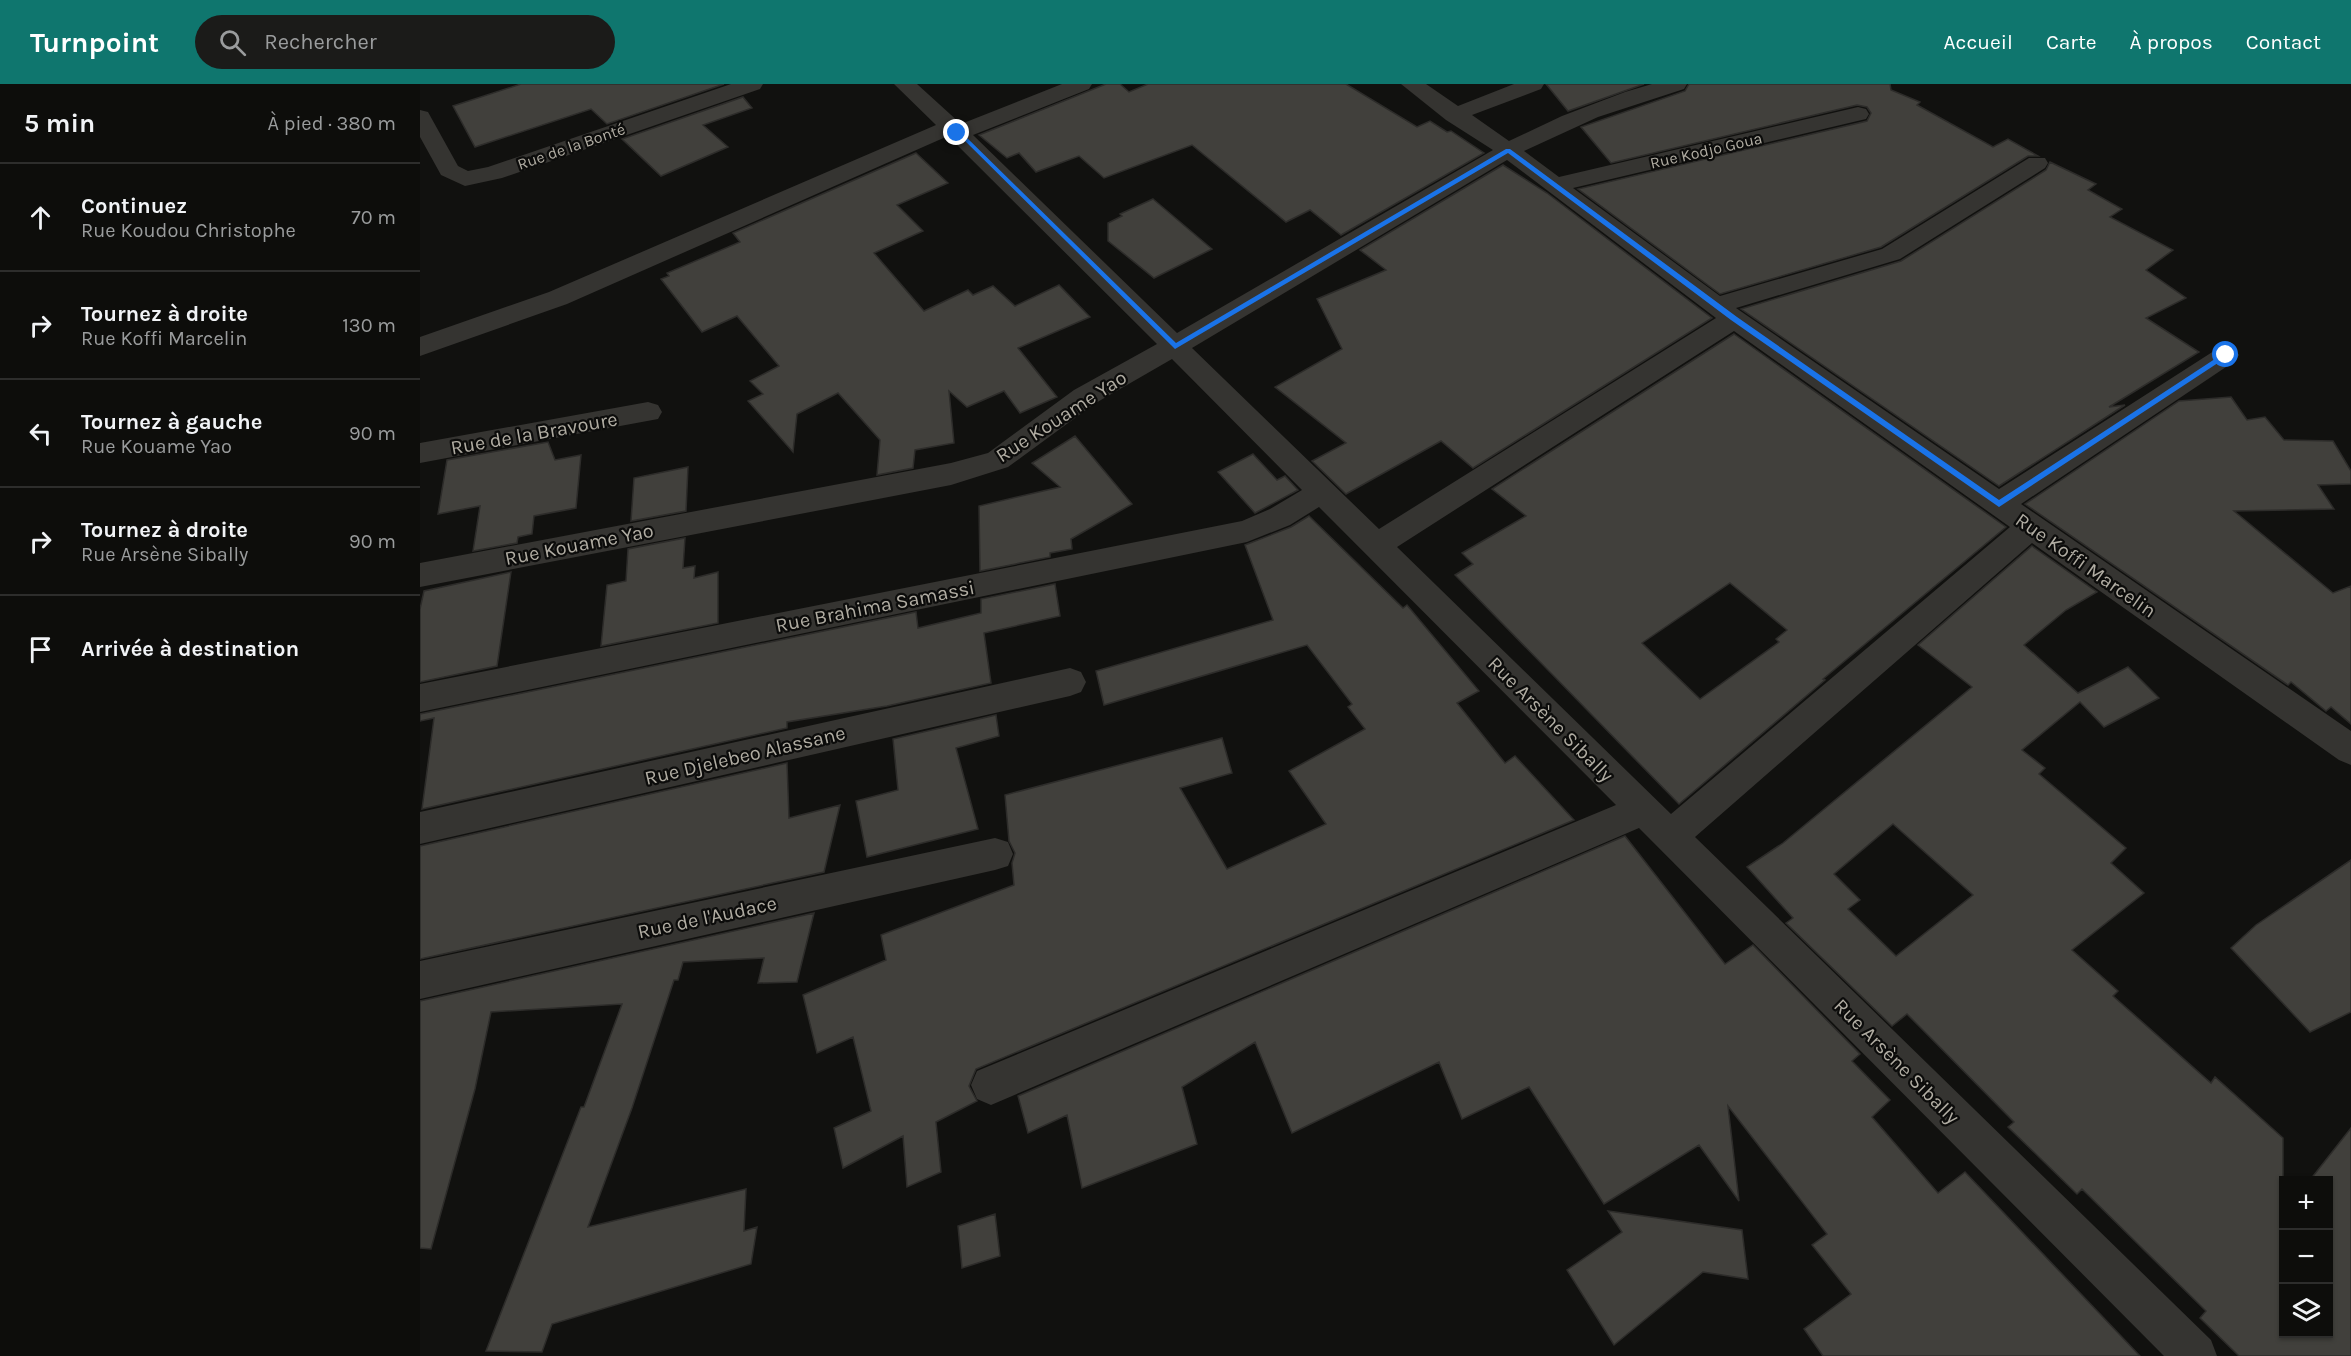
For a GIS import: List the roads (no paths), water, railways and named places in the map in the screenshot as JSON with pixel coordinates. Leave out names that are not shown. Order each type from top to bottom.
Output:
[{"type":"street","name":"Rue de la Bonté","points":[[420,117],[449,170],[465,179],[494,173],[752,84]]},
{"type":"street","name":"Rue Arsène Sibally","points":[[905,84],[1175,346],[2195,1356]]},
{"type":"street","points":[[420,347],[558,298],[954,130],[1081,84]]},
{"type":"street","name":"Rue Koffi Marcelin","points":[[1412,84],[1508,150],[1725,312],[2351,750]]},
{"type":"street","points":[[1454,115],[1533,84]]},
{"type":"street","name":"Rue Kouame Yao","points":[[420,575],[951,474],[998,460],[1084,397],[1508,150],[1559,123],[1636,94],[1676,84]]},
{"type":"street","name":"Rue Kodjo Goua","points":[[1555,185],[1858,114]]},
{"type":"street","points":[[1376,546],[1725,312],[1891,254],[2037,163]]},
{"type":"street","points":[[1999,504],[2226,355]]},
{"type":"street","name":"Rue de la Bravoure","points":[[420,453],[648,412]]},
{"type":"street","name":"Rue Brahima Samassi","points":[[420,698],[1247,531],[1280,517],[1322,492]]},
{"type":"street","points":[[1670,837],[2030,526]]},
{"type":"street","name":"Rue Djelebeo Alassane","points":[[420,828],[1070,682]]},
{"type":"street","points":[[991,1085],[1644,810]]},
{"type":"street","name":"Rue de l'Audace","points":[[420,980],[995,854]]}]
